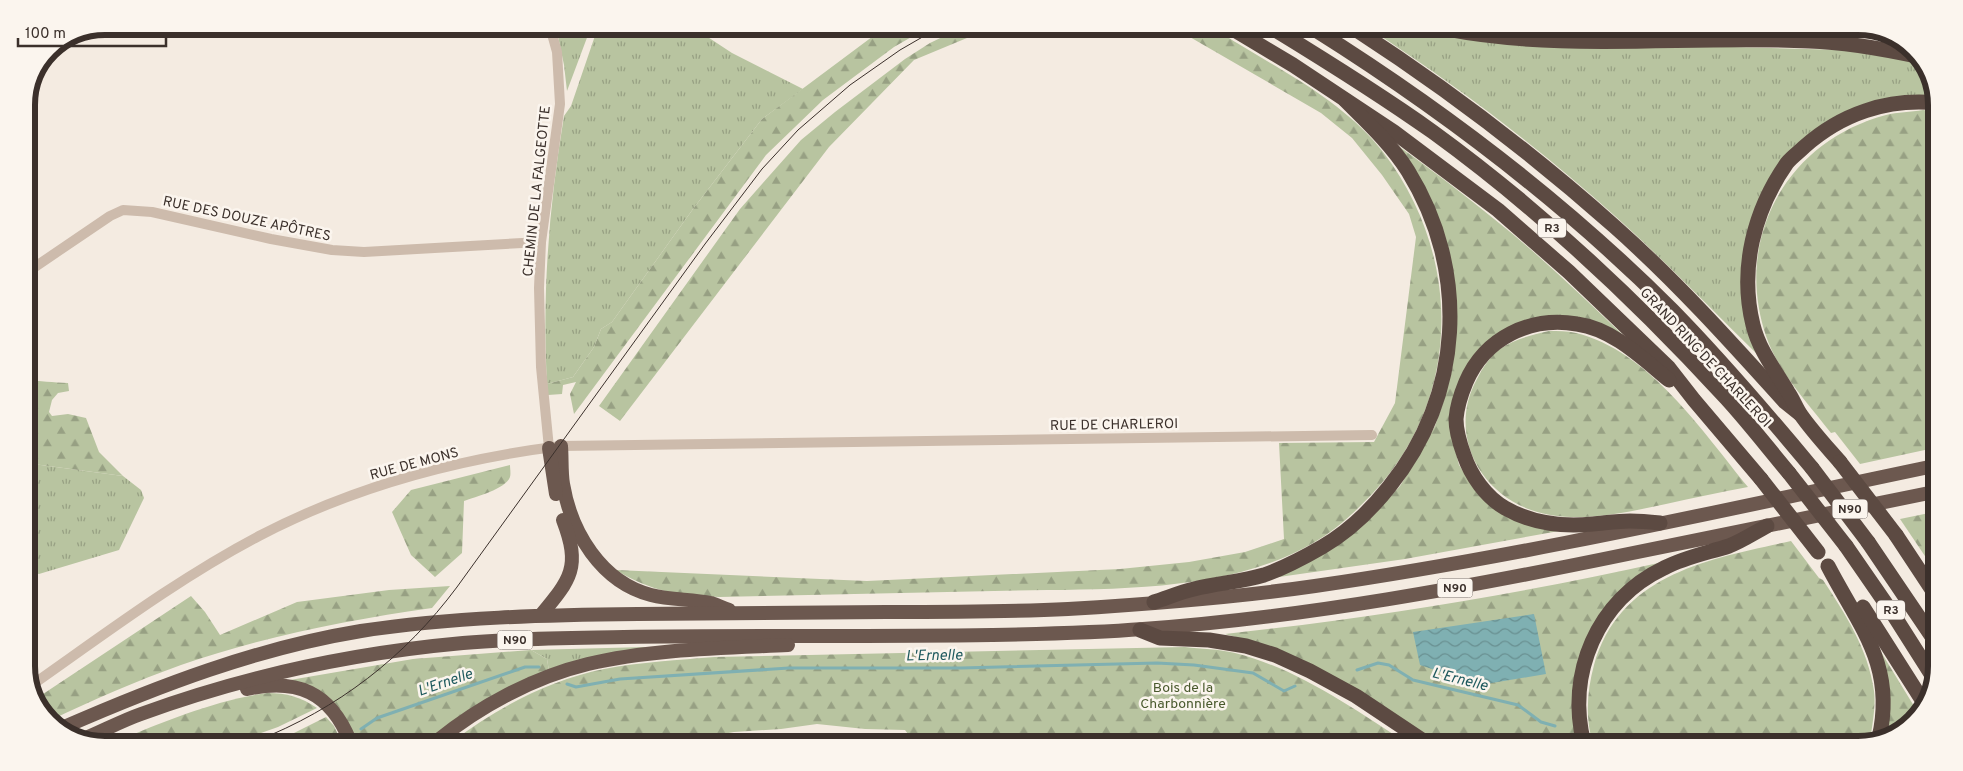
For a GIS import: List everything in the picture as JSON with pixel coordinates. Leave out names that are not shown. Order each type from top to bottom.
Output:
[{"type":"highway","points":[[1243,35],[1293,65],[1394,132],[1498,210],[1569,272],[1669,368],[1761,479],[1828,566],[1869,638],[1874,654],[1884,698],[1880,733]]},
{"type":"highway","name":"GRAND RING DE CHARLEROI","points":[[1284,35],[1351,76],[1433,132],[1510,192],[1577,250],[1657,324],[1727,399],[1789,473],[1846,546],[1928,669]]},
{"type":"highway","name":"GRAND RING DE CHARLEROI","points":[[1324,35],[1442,114],[1522,176],[1599,242],[1672,310],[1729,371],[1812,468],[1868,542],[1928,631]]},
{"type":"highway","points":[[1364,35],[1460,101],[1535,159],[1614,226],[1694,303],[1785,402],[1800,414]]},
{"type":"highway","points":[[1486,35],[1551,40],[1810,41],[1904,53]]},
{"type":"highway","points":[[1154,602],[1194,588],[1263,575],[1297,562],[1324,546],[1372,508],[1387,490],[1410,460],[1434,410],[1446,370],[1450,333],[1450,301],[1447,275],[1436,231],[1425,202],[1407,170],[1387,144],[1345,100]]},
{"type":"highway","points":[[1928,102],[1919,101],[1882,105],[1844,118],[1815,137],[1788,162],[1764,203],[1752,237],[1747,278],[1748,300],[1761,347],[1800,414],[1840,462],[1896,535],[1928,583]]},
{"type":"highway","points":[[1660,523],[1630,521],[1555,524],[1526,517],[1504,507],[1480,486],[1468,468],[1460,444],[1456,419],[1460,396],[1471,370],[1485,352],[1501,338],[1522,328],[1548,322],[1578,324],[1605,334],[1635,351],[1694,400]]},
{"type":"highway","points":[[555,447],[562,483],[576,530],[590,551],[606,569],[624,583],[649,594],[677,600],[712,604],[736,613]]},
{"type":"highway","points":[[541,615],[562,589],[572,570],[573,548],[559,508],[555,447]]},
{"type":"highway","name":"N90","points":[[68,725],[148,692],[203,672],[277,649],[369,630],[464,618],[541,615],[1037,610],[1154,602],[1293,589],[1398,573],[1660,523],[1928,467]]},
{"type":"highway","name":"N90","points":[[92,735],[136,716],[211,690],[282,671],[363,655],[465,642],[553,638],[729,635],[824,637],[1025,634],[1140,630],[1240,620],[1402,598],[1485,583],[1928,493]]},
{"type":"highway","points":[[1582,736],[1578,704],[1581,676],[1588,650],[1599,628],[1618,602],[1638,584],[1663,568],[1691,556],[1731,545],[1766,526]]},
{"type":"highway","points":[[1828,566],[1844,580],[1921,698]]},
{"type":"highway","points":[[1140,630],[1160,638],[1208,640],[1246,646],[1275,655],[1310,671],[1356,696],[1416,736]]},
{"type":"highway","points":[[444,736],[475,714],[509,694],[587,664],[633,656],[795,644],[824,637]]},
{"type":"highway","points":[[211,690],[239,691],[278,685],[303,689],[324,701],[338,717],[348,736]]},
{"type":"street","name":"CHEMIN DE LA FALGEOTTE","points":[[553,35],[558,52],[560,104],[541,242],[539,288],[541,367],[555,447]]},
{"type":"street","name":"RUE DES DOUZE APÔTRES","points":[[35,267],[110,216],[123,210],[152,212],[271,239],[332,250],[364,252],[541,242]]},
{"type":"street","name":"RUE DE CHARLEROI","points":[[857,442],[1372,435]]},
{"type":"street","name":"RUE DE MONS","points":[[37,682],[171,588],[258,536],[315,509],[389,481],[473,461],[555,447],[679,443],[857,442]]},
{"type":"green space","points":[[558,35],[588,35],[567,91]]},
{"type":"green space","points":[[595,35],[705,35],[732,53],[803,89],[762,119],[693,209],[612,322],[601,329],[594,347],[573,377],[547,384],[545,317],[548,250],[554,183],[564,116],[571,106]]},
{"type":"green space","points":[[875,35],[915,35],[894,47],[823,100],[766,155],[574,414],[570,394],[576,382],[563,385],[562,394],[548,395],[547,384],[573,377],[594,347],[601,329],[612,322],[693,209],[762,119]]},
{"type":"green space","points":[[947,35],[974,35],[914,60],[829,147],[620,421],[599,406],[740,209],[801,140],[905,59]]},
{"type":"green space","points":[[1186,35],[1225,35],[1310,87],[1337,106],[1383,152],[1409,192],[1427,235],[1438,280],[1441,325],[1437,370],[1424,414],[1403,455],[1373,493],[1321,538],[1277,560],[1239,572],[1199,581],[1158,586],[1074,590],[719,597],[691,595],[654,588],[616,570],[867,581],[1120,569],[1189,562],[1245,552],[1284,539],[1279,443],[1374,442],[1395,403],[1416,237],[1409,214],[1382,175],[1352,138],[1321,113]]},
{"type":"green space","points":[[1379,35],[1444,35],[1470,40],[1844,50],[1913,62],[1923,78],[1928,99],[1884,102],[1799,145],[1745,245],[1759,356],[1634,233],[1586,190],[1526,141],[1434,72]]},
{"type":"green space","points":[[1928,111],[1928,449],[1860,464],[1835,432],[1831,433],[1803,399],[1771,349],[1766,336],[1758,299],[1757,264],[1763,230],[1776,198],[1796,171],[1821,147],[1851,128],[1895,113]]},
{"type":"green space","points":[[1393,142],[1516,237],[1564,279],[1626,338],[1536,318],[1470,362],[1453,441],[1459,465],[1472,485],[1559,531],[1405,559],[1272,578],[1375,513],[1400,486],[1417,459],[1435,426],[1445,397],[1452,364],[1451,266]]},
{"type":"green space","points":[[1549,331],[1576,333],[1602,342],[1627,356],[1672,396],[1748,487],[1633,511],[1581,517],[1564,517],[1531,510],[1512,501],[1496,489],[1483,474],[1473,457],[1467,438],[1466,419],[1469,399],[1481,371],[1496,352],[1517,340]]},
{"type":"green space","points":[[35,380],[68,383],[69,391],[58,393],[52,400],[49,412],[52,416],[68,414],[86,418],[99,452],[123,476],[35,464]]},
{"type":"green space","points":[[35,464],[123,476],[141,490],[144,498],[119,550],[39,574],[35,573]]},
{"type":"green space","points":[[510,465],[510,477],[503,485],[490,492],[464,501],[462,553],[435,577],[411,555],[392,512],[411,490]]},
{"type":"green space","points":[[1928,513],[1928,561],[1900,519]]},
{"type":"green space","points":[[1791,541],[1819,578],[1823,580],[1848,619],[1867,661],[1874,691],[1871,735],[1591,736],[1588,695],[1594,665],[1607,634],[1624,609],[1646,590],[1672,575],[1730,555]]},
{"type":"green space","points":[[1663,562],[1596,624],[1579,736],[1426,736],[1375,702],[1250,641],[1225,634],[1390,613],[1500,595]]},
{"type":"green space","points":[[450,586],[432,608],[305,630],[242,646],[181,665],[131,684],[57,717],[49,709],[41,695],[191,596],[205,612],[220,635],[297,602],[389,590]]},
{"type":"green space","points":[[645,647],[645,649],[549,671],[547,659],[531,650]]},
{"type":"green space","name":"Bois de la Charbonnière","points":[[1185,647],[1216,650],[1259,660],[1281,669],[1325,691],[1396,736],[910,736],[905,730],[865,729],[817,724],[712,736],[460,736],[487,717],[524,697],[563,680],[604,669],[715,657]]},
{"type":"green space","points":[[531,650],[547,659],[549,671],[447,727],[435,736],[354,736],[338,708],[323,696],[290,680],[413,659]]},
{"type":"green space","points":[[1881,652],[1915,708],[1897,724],[1884,731],[1886,676]]},
{"type":"green space","points":[[267,693],[294,696],[317,708],[278,727],[253,736],[130,736],[210,706]]},
{"type":"green space","points":[[326,717],[334,726],[339,736],[288,736]]},
{"type":"water","points":[[1534,614],[1546,674],[1480,685],[1420,665],[1413,632]]},
{"type":"waterway","name":"L'Ernelle","points":[[567,684],[576,687],[620,679],[789,668],[961,668],[1157,663],[1194,665],[1253,673],[1284,691],[1295,686]]},
{"type":"waterway","name":"L'Ernelle","points":[[1357,670],[1378,663],[1389,665],[1413,680],[1518,705],[1541,722],[1555,726]]},
{"type":"waterway","name":"L'Ernelle","points":[[361,729],[377,718],[525,667],[539,667]]},
{"type":"waterway","name":"L'Ernelle","points":[[1613,735],[1622,736]]},
{"type":"tram line","points":[[268,736],[315,713],[342,697],[392,658],[415,636],[457,587],[705,244],[762,169],[798,130],[850,85],[900,50],[926,35]]}]
